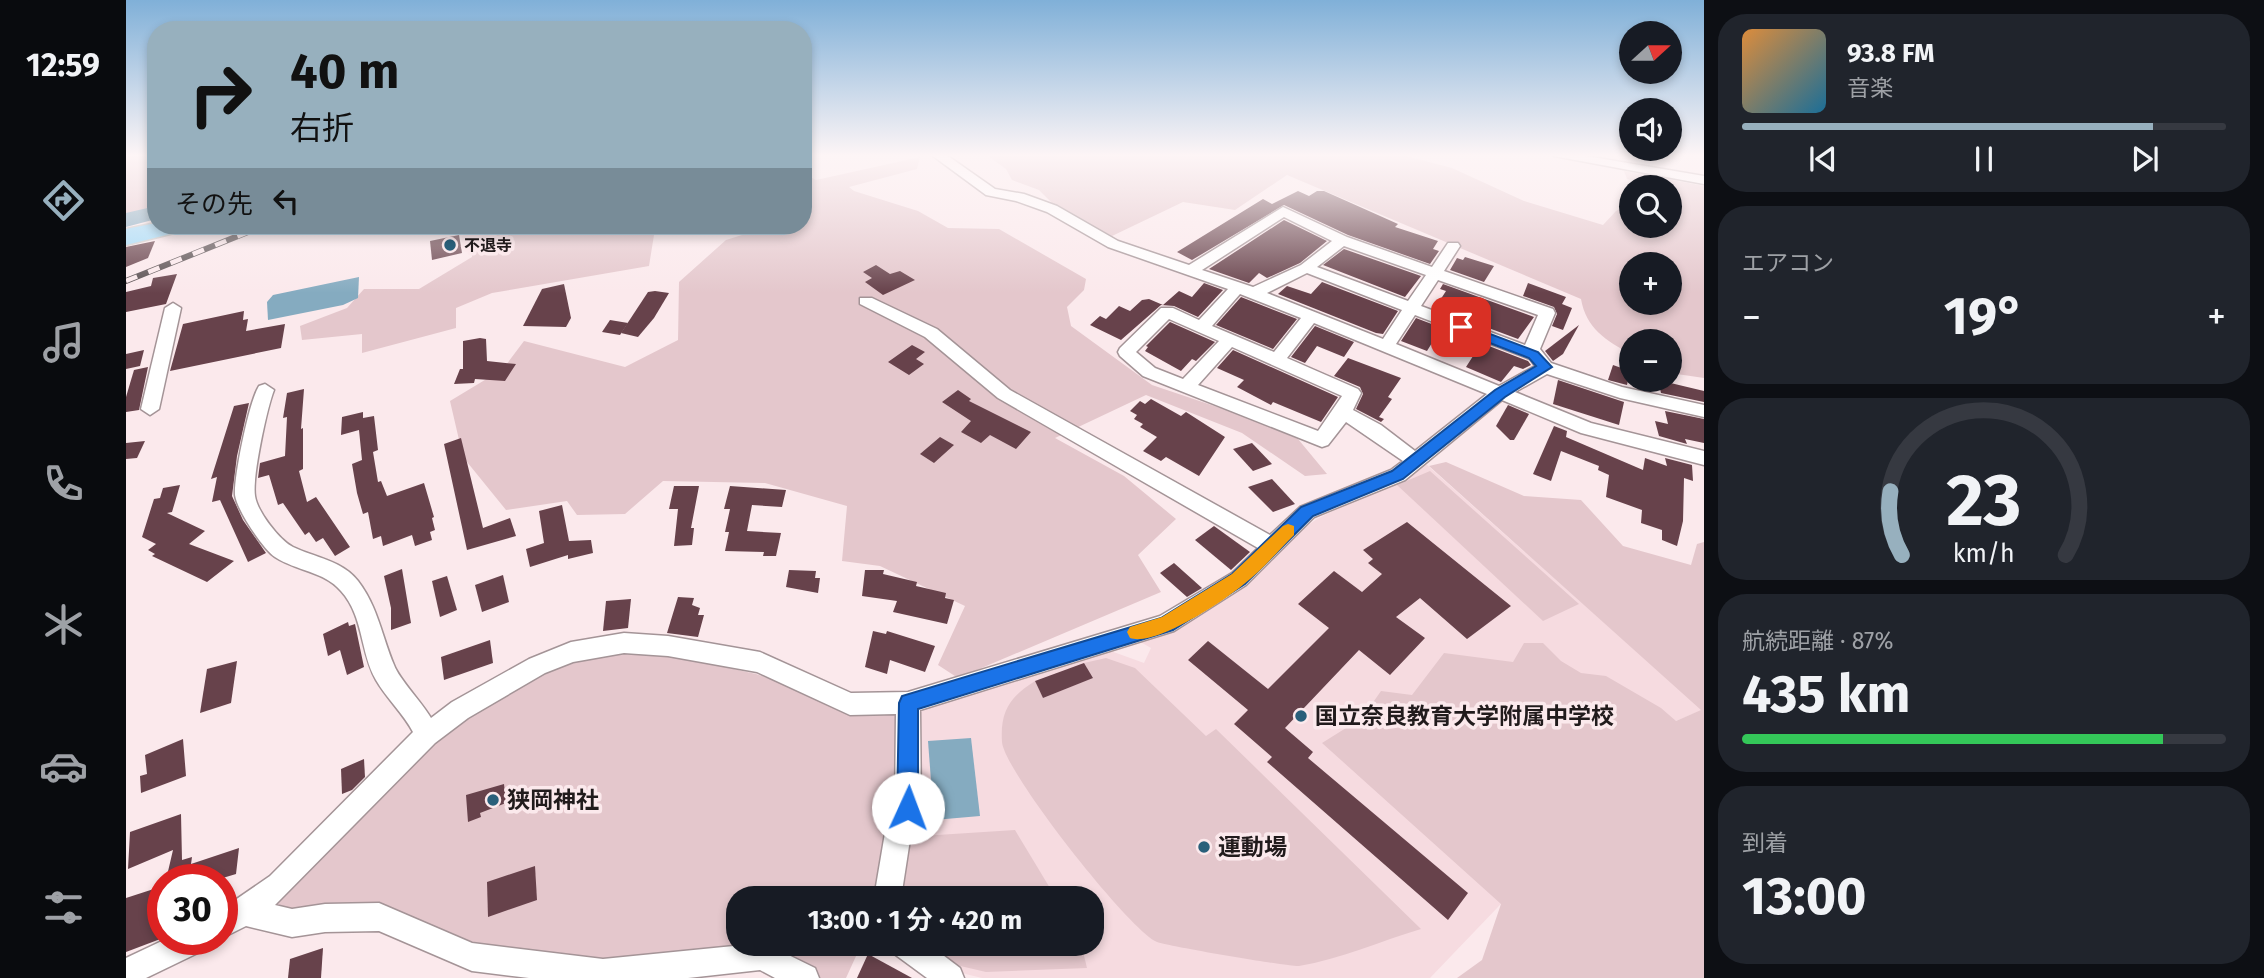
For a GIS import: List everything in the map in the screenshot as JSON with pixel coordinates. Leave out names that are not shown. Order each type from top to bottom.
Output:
[{"type":"highway","points":[[126,227],[147,222]]},
{"type":"highway","points":[[126,237],[147,232]]},
{"type":"street","points":[[1032,202],[1052,209],[1113,244],[1255,293],[1587,428],[1704,458]]},
{"type":"street","points":[[1190,271],[1283,211],[1342,240],[1547,313],[1531,350],[1539,361]]},
{"type":"street","points":[[1255,293],[1306,268],[1342,240]]},
{"type":"street","points":[[1386,347],[1453,246]]},
{"type":"street","points":[[1306,268],[1620,392],[1704,411]]},
{"type":"street","points":[[1202,327],[1237,288]]},
{"type":"street","points":[[866,301],[931,333],[1004,394],[1272,546]]},
{"type":"street","points":[[150,409],[173,308]]},
{"type":"street","points":[[1167,312],[1202,327],[1352,393],[1343,412],[1322,440],[1149,372],[1126,352],[1167,312]]},
{"type":"street","points":[[1277,360],[1311,316]]},
{"type":"street","points":[[1186,387],[1230,339]]},
{"type":"street","points":[[238,914],[279,885],[427,735],[460,710],[537,666],[571,652],[624,643],[668,646],[760,662],[849,704],[908,703],[1166,624],[1238,579],[1307,512],[1398,475],[1418,462],[1539,361]]},
{"type":"street","points":[[265,390],[257,411],[245,496],[259,524],[282,551],[335,573],[350,586],[367,615],[385,674],[411,705],[427,735]]},
{"type":"street","points":[[1343,412],[1375,430],[1418,462]]},
{"type":"street","points":[[889,886],[898,833],[908,808],[908,703]]},
{"type":"street","points":[[238,918],[292,923],[325,918],[379,917],[472,957],[603,973],[761,956],[805,978]]},
{"type":"street","points":[[126,973],[163,955]]},
{"type":"street","points":[[920,956],[950,978]]},
{"type":"shaded area","points":[[126,202],[147,202],[147,210],[126,214]]},
{"type":"shaded area","points":[[812,202],[888,202],[918,211],[948,228],[999,229],[1086,279],[1084,290],[1067,307],[1071,326],[1152,385],[1241,415],[1298,439],[1327,474],[1305,476],[1242,433],[1146,395],[1055,438],[1124,476],[1176,519],[1138,555],[1161,592],[958,678],[938,665],[965,606],[880,566],[842,561],[847,506],[765,483],[663,481],[625,514],[577,515],[567,501],[506,510],[463,457],[450,401],[503,369],[524,341],[625,367],[678,340],[679,282],[726,240],[742,235],[812,235]]},
{"type":"shaded area","points":[[1051,202],[1247,202],[1235,210],[1183,202],[1112,236]]},
{"type":"shaded area","points":[[1350,202],[1526,202],[1603,225],[1619,209],[1619,238],[1682,238],[1682,202],[1704,202],[1704,378],[1682,375],[1682,329],[1619,329],[1619,347],[1592,326],[1581,299]]},
{"type":"shaded area","points":[[470,235],[654,235],[649,266],[492,293],[456,308],[456,328],[362,353],[362,334],[302,340],[300,326],[347,308],[364,289],[419,289],[472,257]]},
{"type":"shaded area","points":[[1446,462],[1524,496],[1581,500],[1623,546],[1691,565],[1697,544],[1704,542],[1704,978],[1457,978],[1482,960],[1501,904],[1322,743],[1362,718],[1381,691],[1412,695],[1444,653],[1513,662],[1524,643],[1543,643],[1561,661],[1581,673],[1606,676],[1661,708],[1676,721],[1701,710],[1429,466]]},
{"type":"shaded area","name":"国立奈良教育大学附属中学校","points":[[1426,464],[1702,710],[1676,721],[1430,978],[982,978],[945,969],[929,956],[1104,956],[1104,886],[892,886],[914,707],[1108,650],[1144,663],[1151,648],[1137,640],[1317,519]]},
{"type":"shaded area","points":[[1430,471],[1579,604],[1543,621],[1397,485]]},
{"type":"shaded area","points":[[617,651],[675,656],[756,674],[843,705],[896,711],[900,808],[879,886],[726,886],[726,946],[604,965],[300,916],[265,902],[357,821],[427,746],[454,724],[521,683],[595,655]]},
{"type":"shaded area","name":"運動場","points":[[1106,658],[1135,668],[1206,736],[1216,729],[1421,929],[1299,966],[1157,942],[1142,931],[1104,890],[1104,886],[1096,881],[1045,815],[1023,784],[1002,742],[1005,713],[1019,693],[1035,681],[1043,698],[1092,678],[1084,663]]},
{"type":"shaded area","points":[[1015,830],[1049,886],[896,886],[906,837]]},
{"type":"shaded area","points":[[768,956],[856,956],[846,978],[809,978]]},
{"type":"shaded area","points":[[933,956],[1084,956],[1087,968],[986,972],[939,961]]},
{"type":"water","points":[[359,277],[358,298],[343,305],[268,320],[267,302],[273,295]]},
{"type":"water","points":[[971,738],[980,816],[934,820],[928,741]]},
{"type":"building","points":[[1259,202],[1272,204],[1277,202],[1348,202],[1398,224],[1395,227],[1438,241],[1433,249],[1439,251],[1430,264],[1348,235],[1284,205],[1192,260],[1177,252]]},
{"type":"building","points":[[1284,220],[1327,241],[1300,263],[1267,278],[1259,273],[1249,283],[1209,269]]},
{"type":"building","points":[[459,235],[462,253],[432,260],[430,241]]},
{"type":"building","points":[[155,241],[148,258],[126,267],[126,247]]},
{"type":"building","points":[[1344,249],[1421,276],[1405,297],[1323,265]]},
{"type":"building","points":[[1465,257],[1494,266],[1484,282],[1450,270],[1457,258],[1463,260]]},
{"type":"building","points":[[876,265],[890,274],[900,271],[915,280],[883,295],[865,282],[872,278],[863,272]]},
{"type":"building","points":[[177,274],[166,304],[126,312],[126,292],[151,286],[153,278]]},
{"type":"building","points":[[1322,282],[1398,311],[1383,334],[1278,294],[1287,286],[1311,294]]},
{"type":"building","points":[[1204,283],[1223,290],[1198,317],[1174,306],[1161,305],[1121,340],[1090,325],[1100,316],[1106,319],[1119,306],[1130,311],[1142,300],[1149,299],[1163,305],[1179,291],[1192,297]]},
{"type":"building","points":[[1528,283],[1566,297],[1562,304],[1572,308],[1563,330],[1552,326],[1557,314],[1554,307],[1523,296]]},
{"type":"building","points":[[564,284],[571,318],[566,327],[523,326],[542,289]]},
{"type":"building","points":[[1443,284],[1534,317],[1518,339],[1435,308],[1446,291],[1440,289]]},
{"type":"building","points":[[648,292],[669,293],[654,318],[638,337],[621,333]]},
{"type":"building","points":[[1241,297],[1297,319],[1273,349],[1216,325]]},
{"type":"building","points":[[244,311],[243,320],[248,319],[246,331],[285,324],[281,348],[170,371],[183,324]]},
{"type":"building","points":[[1416,318],[1528,361],[1531,365],[1523,369],[1514,366],[1501,382],[1466,367],[1475,353],[1435,338],[1427,351],[1401,341]]},
{"type":"building","points":[[610,320],[628,323],[620,335],[602,332]]},
{"type":"building","points":[[1170,322],[1215,342],[1196,361],[1192,359],[1181,371],[1145,351],[1148,347],[1146,346]]},
{"type":"building","points":[[1579,325],[1563,354],[1553,361],[1545,351]]},
{"type":"building","points":[[1315,326],[1354,342],[1344,357],[1317,346],[1305,363],[1291,357]]},
{"type":"building","points":[[486,339],[487,361],[516,364],[505,381],[475,379],[474,383],[454,384],[460,369],[463,369],[463,341]]},
{"type":"building","points":[[912,345],[925,352],[916,359],[924,364],[909,375],[888,362]]},
{"type":"building","points":[[144,350],[140,366],[126,369],[126,354]]},
{"type":"building","points":[[1233,350],[1338,397],[1321,422],[1273,402],[1271,405],[1237,387],[1244,380],[1217,368]]},
{"type":"building","points":[[1348,358],[1401,378],[1388,397],[1392,399],[1379,417],[1384,419],[1381,422],[1356,409],[1363,394],[1360,387],[1334,376]]},
{"type":"building","points":[[1613,365],[1619,367],[1619,383],[1608,380]]},
{"type":"building","points":[[148,367],[139,410],[126,412],[126,397],[134,370]]},
{"type":"building","points":[[1558,380],[1624,402],[1619,425],[1553,404]]},
{"type":"building","points":[[1682,386],[1704,391],[1704,402],[1661,393],[1682,392]]},
{"type":"building","points":[[304,389],[301,429],[303,428],[303,469],[299,471],[307,502],[316,497],[350,547],[335,556],[323,538],[316,542],[309,532],[305,535],[283,503],[278,505],[269,475],[258,478],[260,463],[285,456],[287,417],[283,418],[287,393]]},
{"type":"building","points":[[958,390],[971,399],[969,401],[1031,432],[1016,449],[990,435],[981,443],[961,432],[971,421],[942,402]]},
{"type":"building","points":[[1151,399],[1181,416],[1186,412],[1225,437],[1199,476],[1166,457],[1161,461],[1143,451],[1157,437],[1140,427],[1143,424],[1134,419],[1137,415],[1130,411],[1140,401],[1145,404]]},
{"type":"building","points":[[249,403],[237,456],[232,496],[243,520],[266,553],[248,562],[220,500],[212,502],[217,477],[211,479],[234,406]]},
{"type":"building","points":[[1508,405],[1529,414],[1514,440],[1510,440],[1496,426]]},
{"type":"building","points":[[1665,411],[1704,419],[1704,443],[1685,439],[1687,444],[1659,436],[1655,421],[1668,424]]},
{"type":"building","points":[[363,412],[363,418],[374,416],[378,450],[373,452],[378,482],[381,481],[387,496],[424,483],[434,517],[435,530],[430,532],[432,540],[415,546],[412,535],[383,546],[381,536],[373,539],[368,512],[363,514],[357,493],[352,464],[362,460],[359,430],[341,435],[342,417]]},
{"type":"building","points":[[1554,426],[1567,431],[1566,437],[1643,470],[1645,458],[1667,466],[1665,458],[1692,465],[1693,481],[1684,478],[1683,521],[1677,546],[1662,540],[1662,530],[1641,523],[1642,510],[1606,497],[1609,475],[1598,470],[1599,466],[1561,451],[1551,481],[1533,474]]},
{"type":"building","points":[[940,437],[954,445],[934,463],[920,454]]},
{"type":"building","points":[[461,438],[483,528],[510,518],[516,536],[467,550],[444,444]]},
{"type":"building","points":[[145,441],[137,458],[126,459],[126,443]]},
{"type":"building","points":[[1252,443],[1272,464],[1253,471],[1233,449]]},
{"type":"building","points":[[1272,479],[1295,504],[1273,512],[1248,487]]},
{"type":"building","points":[[180,485],[172,512],[167,513],[205,531],[189,544],[234,561],[207,582],[152,556],[155,554],[148,550],[156,544],[142,537],[154,499],[160,498],[163,488]]},
{"type":"building","points":[[674,486],[699,486],[691,528],[694,528],[692,545],[674,546],[678,509],[669,509]]},
{"type":"building","points":[[730,486],[786,490],[782,507],[752,505],[747,531],[781,533],[776,556],[763,556],[764,552],[725,551],[729,532],[725,532],[730,509],[724,509]]},
{"type":"building","points":[[562,505],[569,541],[591,540],[593,553],[568,559],[568,555],[530,567],[526,549],[544,543],[539,511]]},
{"type":"building","points":[[1407,522],[1511,606],[1467,639],[1420,598],[1396,617],[1425,638],[1390,675],[1359,650],[1285,728],[1313,752],[1308,758],[1468,893],[1448,920],[1267,762],[1272,757],[1234,724],[1248,710],[1188,660],[1208,641],[1268,689],[1329,628],[1298,604],[1334,571],[1362,592],[1382,574],[1368,563],[1373,559],[1363,550]]},
{"type":"building","points":[[1214,526],[1250,552],[1231,570],[1195,540]]},
{"type":"building","points":[[1174,563],[1202,588],[1187,597],[1160,573]]},
{"type":"building","points":[[402,569],[411,623],[391,630],[391,608],[384,576]]},
{"type":"building","points":[[789,570],[816,571],[815,578],[820,578],[818,593],[786,587]]},
{"type":"building","points":[[865,570],[884,570],[883,574],[917,582],[916,586],[946,593],[945,598],[954,600],[947,624],[893,612],[897,601],[862,596]]},
{"type":"building","points":[[503,575],[509,602],[482,612],[475,585]]},
{"type":"building","points":[[447,576],[457,610],[440,617],[432,581]]},
{"type":"building","points":[[678,597],[694,598],[692,605],[700,608],[698,615],[704,615],[698,637],[667,633]]},
{"type":"building","points":[[631,599],[628,628],[603,631],[606,601]]},
{"type":"building","points":[[348,622],[349,626],[355,624],[364,667],[347,675],[340,650],[328,656],[323,634]]},
{"type":"building","points":[[873,631],[886,634],[887,631],[935,646],[925,672],[890,660],[887,674],[865,667]]},
{"type":"building","points":[[490,640],[493,663],[444,680],[441,657]]},
{"type":"building","points":[[237,661],[231,703],[200,713],[207,669]]},
{"type":"building","points":[[1084,663],[1093,678],[1043,698],[1035,681]]},
{"type":"building","points":[[183,739],[186,776],[141,793],[140,776],[147,774],[145,755]]},
{"type":"building","points":[[364,759],[365,777],[352,790],[342,794],[341,769]]},
{"type":"building","points":[[504,784],[506,803],[480,813],[481,817],[468,822],[466,795]]},
{"type":"building","points":[[181,814],[182,860],[192,857],[191,864],[170,864],[173,850],[128,869],[130,832]]},
{"type":"building","points":[[239,848],[237,864],[191,864]]},
{"type":"building","points":[[535,866],[537,900],[488,917],[487,882]]},
{"type":"building","points":[[147,891],[147,944],[126,952],[126,898]]},
{"type":"building","points":[[323,948],[321,978],[288,978],[290,959]]},
{"type":"building","points":[[867,956],[872,956],[912,978],[857,978]]},
{"type":"waterway","points":[[126,220],[147,214]]},
{"type":"railway","points":[[126,281],[241,235]]},
{"type":"slow traffic","points":[[1136,632],[1166,624],[1238,579],[1288,530]]},
{"type":"place","name":"不退寺","points":[[450,245]]},
{"type":"place","name":"国立奈良教育大学附属中学校","points":[[1301,716]]},
{"type":"place","name":"狭岡神社","points":[[493,800]]},
{"type":"place","name":"運動場","points":[[1204,847]]},
{"type":"route","points":[[908,808],[908,703],[1166,624],[1238,579],[1307,512],[1398,475],[1418,462],[1500,393],[1545,367],[1534,355],[1461,327]]}]
